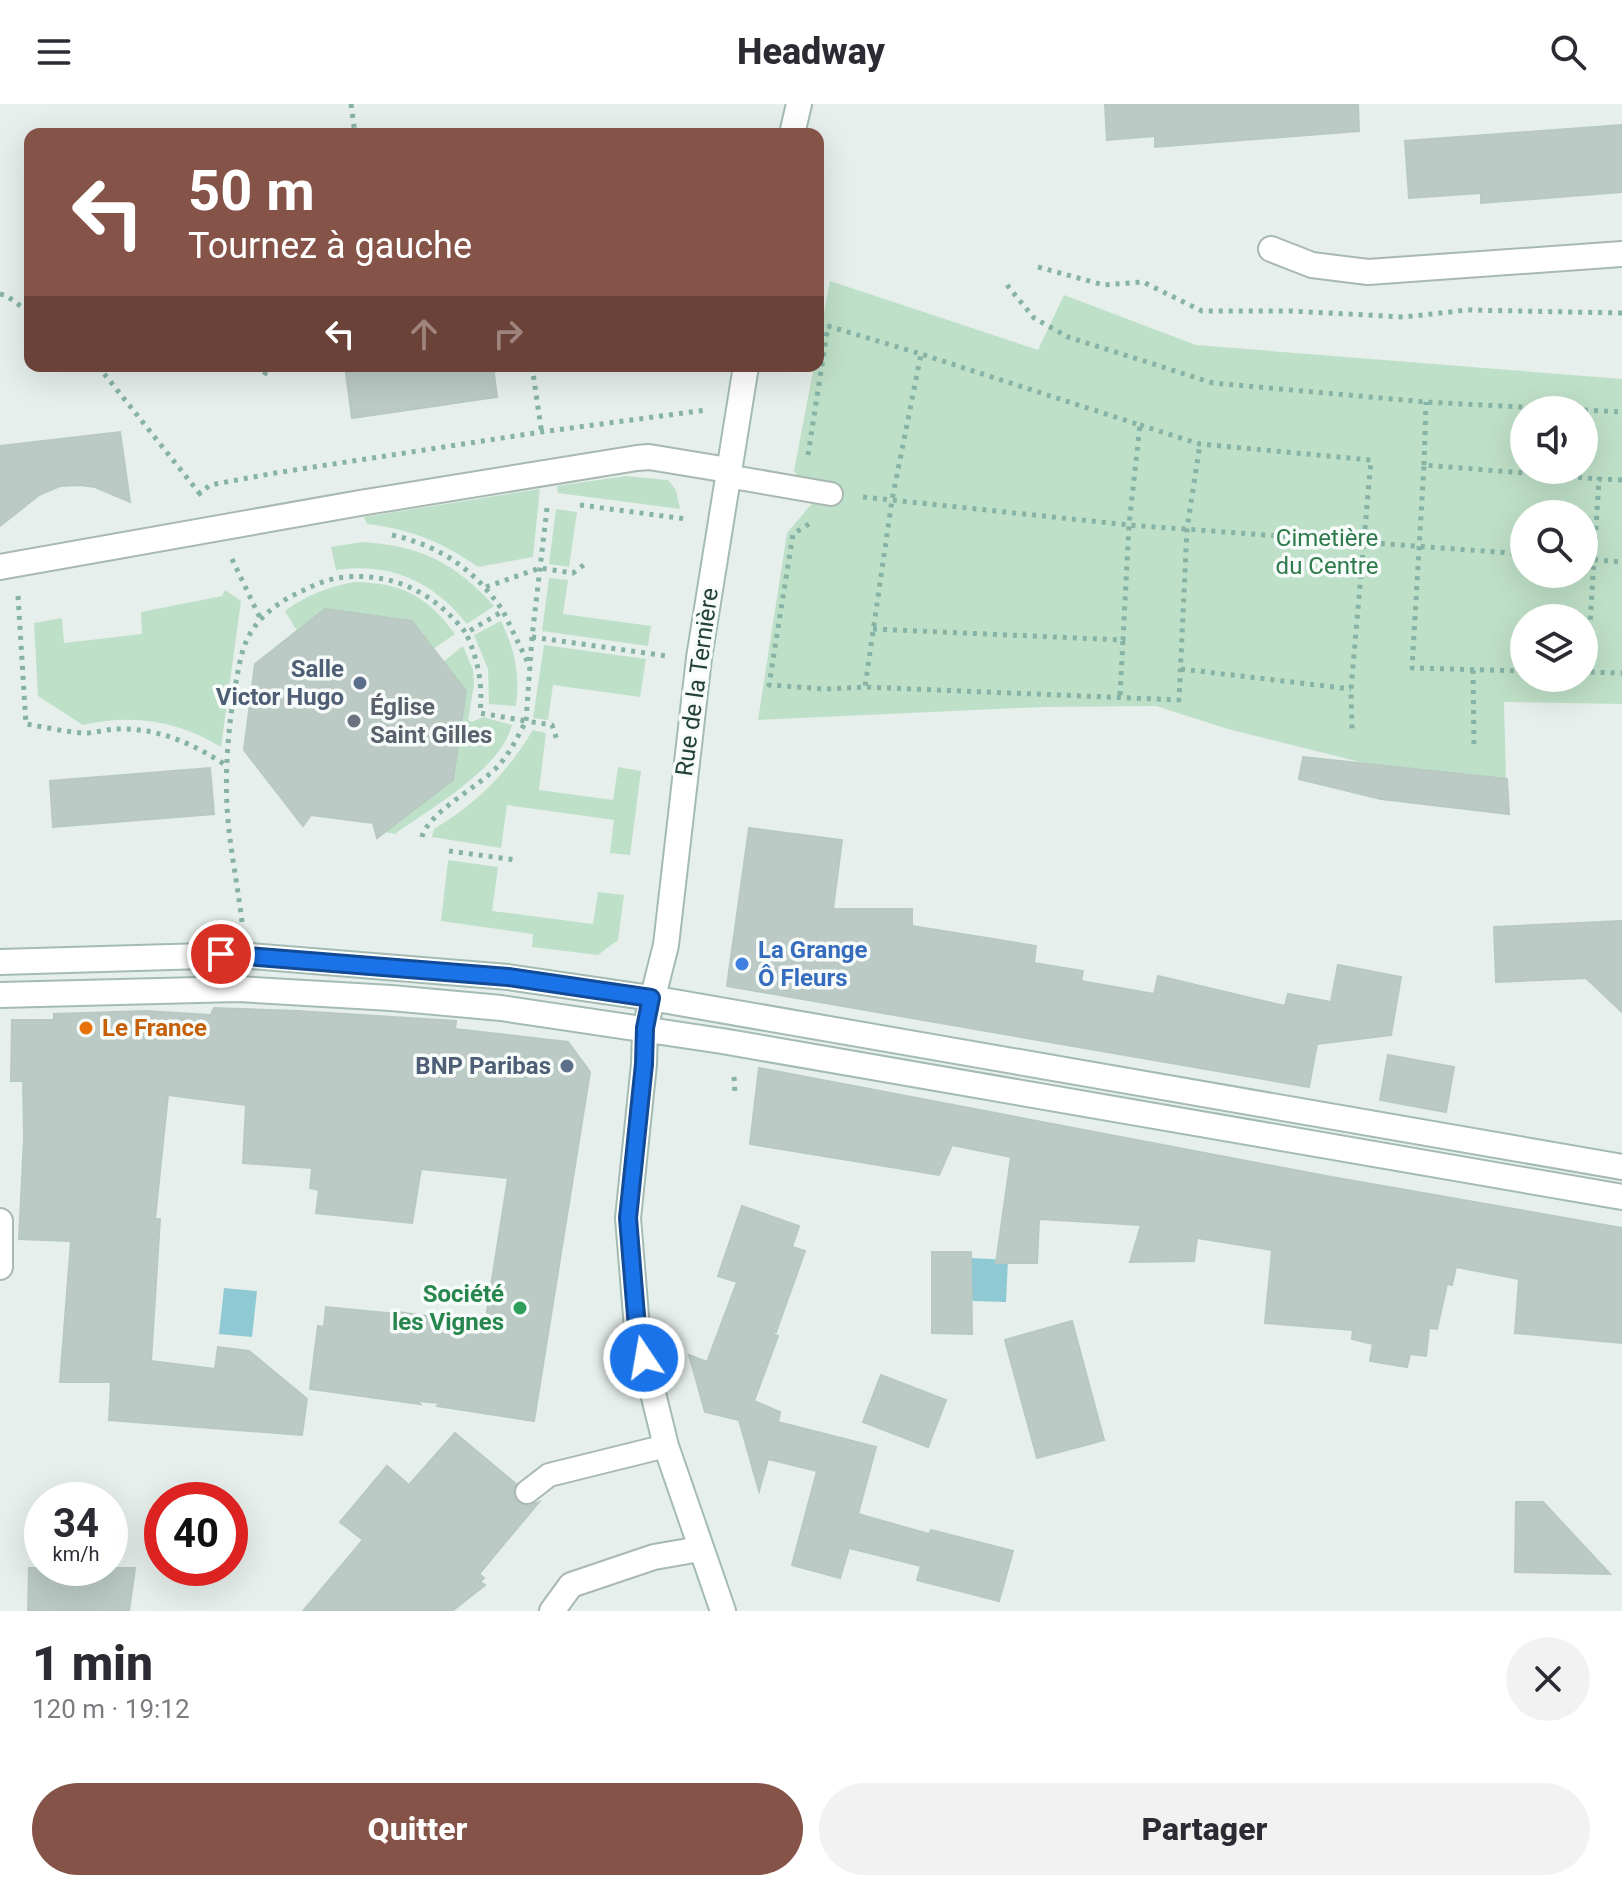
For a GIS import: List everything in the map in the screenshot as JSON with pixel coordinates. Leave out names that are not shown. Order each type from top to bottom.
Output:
[{"type":"main road","points":[[793,128],[799,104]]},
{"type":"main road","points":[[1271,249],[1312,265],[1368,272],[1622,254]]},
{"type":"main road","name":"Rue de la Ternière","points":[[723,1611],[666,1446],[637,1328],[628,1218],[645,1028],[666,945],[699,658],[745,372]]},
{"type":"main road","points":[[8,566],[550,471],[649,457],[727,473]]},
{"type":"main road","points":[[0,962],[239,955],[508,977],[651,998],[1622,1167]]},
{"type":"main road","points":[[0,995],[238,989],[501,1008],[645,1028],[1622,1197]]},
{"type":"main road","points":[[0,1221],[0,1267]]},
{"type":"main road","points":[[552,1611],[571,1585],[654,1557],[700,1549]]},
{"type":"lane","points":[[727,473],[831,494]]},
{"type":"lane","points":[[527,1492],[549,1475],[666,1446]]},
{"type":"path","points":[[351,104],[354,128]]},
{"type":"path","points":[[1007,285],[1034,318],[1068,337],[1213,383],[1510,406]]},
{"type":"path","points":[[0,294],[24,309]]},
{"type":"path","points":[[824,325],[1200,444],[1371,460],[1351,689],[1352,730]]},
{"type":"path","points":[[824,352],[828,326]]},
{"type":"path","points":[[865,687],[892,500],[921,354]]},
{"type":"path","points":[[103,372],[216,515],[218,528],[261,620]]},
{"type":"path","points":[[422,837],[434,819],[483,781],[500,763],[526,721],[550,471],[533,372]]},
{"type":"path","points":[[821,372],[808,455],[822,463],[832,479],[831,494],[824,508],[793,534],[769,685],[1120,695],[1179,700],[1187,529],[1200,444]]},
{"type":"path","points":[[1426,402],[1421,547],[1412,668],[1510,671]]},
{"type":"path","points":[[1598,411],[1622,412]]},
{"type":"path","points":[[1120,695],[1129,525],[1140,425]]},
{"type":"path","points":[[1424,465],[1622,480]]},
{"type":"path","points":[[1597,500],[1599,479]]},
{"type":"path","points":[[831,494],[1129,525],[1510,553]]},
{"type":"path","points":[[579,505],[689,519]]},
{"type":"path","points":[[388,534],[440,550],[464,566],[486,587],[503,611],[530,667]]},
{"type":"path","points":[[1598,560],[1622,562]]},
{"type":"path","points":[[486,587],[540,568],[573,573],[585,564]]},
{"type":"path","points":[[8,566],[26,724],[86,733],[117,729],[149,731],[177,738],[227,766]]},
{"type":"path","points":[[241,932],[228,820],[227,766],[240,659],[251,631],[293,595],[337,578],[360,576],[404,584],[425,594],[466,633],[480,673],[480,713],[552,725],[557,740]]},
{"type":"path","points":[[466,633],[503,611]]},
{"type":"path","points":[[873,629],[1123,640]]},
{"type":"path","points":[[532,637],[668,656]]},
{"type":"path","points":[[1181,669],[1351,689]]},
{"type":"path","points":[[1473,670],[1474,748]]},
{"type":"path","points":[[1598,672],[1622,673]]},
{"type":"path","points":[[449,851],[516,860]]},
{"type":"green space","name":"Cimetière du Centre","points":[[830,281],[1038,350],[1064,295],[1196,345],[1622,379],[1622,704],[1504,702],[1506,779],[1364,763],[1228,729],[1156,706],[1042,707],[758,720],[787,533],[815,500],[794,471],[813,372],[824,372],[824,312]]},
{"type":"green space","points":[[626,476],[668,480],[676,490],[680,509],[558,493],[557,486]]},
{"type":"green space","points":[[540,489],[533,557],[478,567],[439,544],[398,529],[367,524],[364,517]]},
{"type":"green space","points":[[556,509],[577,512],[569,567],[549,564]]},
{"type":"green space","points":[[362,542],[402,548],[435,559],[465,578],[494,606],[467,624],[440,596],[409,578],[374,569],[336,570],[331,547]]},
{"type":"green space","points":[[549,578],[568,580],[563,614],[651,626],[648,646],[542,631]]},
{"type":"green space","points":[[354,582],[386,585],[412,594],[434,610],[455,634],[433,649],[402,620],[325,609],[297,631],[285,611],[318,592]]},
{"type":"green space","points":[[225,590],[241,601],[221,747],[188,731],[154,722],[120,720],[83,725],[38,696],[34,623],[62,618],[64,643],[142,634],[141,612],[222,596]]},
{"type":"green space","points":[[501,621],[515,662],[516,706],[489,704],[488,669],[474,635]]},
{"type":"green space","points":[[544,645],[646,659],[640,697],[553,685],[548,720],[533,718]]},
{"type":"green space","points":[[463,646],[473,670],[474,685],[468,720],[472,722],[483,717],[512,725],[494,757],[463,786],[395,834],[385,832],[453,780],[466,691],[443,662]]},
{"type":"green space","points":[[533,730],[546,733],[539,790],[613,800],[618,767],[641,771],[630,855],[610,853],[614,820],[507,805],[501,848],[432,837],[434,829],[490,786]]},
{"type":"green space","points":[[448,860],[498,867],[492,911],[593,924],[598,892],[624,895],[618,940],[598,955],[532,947],[533,934],[441,921]]},
{"type":"water","points":[[971,1258],[1008,1260],[1006,1302],[972,1301]]},
{"type":"water","points":[[224,1288],[257,1291],[252,1337],[219,1334]]},
{"type":"building","points":[[1105,104],[1358,104],[1359,131],[1155,147],[1155,136],[1107,140]]},
{"type":"building","points":[[1622,125],[1622,192],[1481,203],[1481,193],[1409,198],[1405,141]]},
{"type":"building","points":[[346,372],[494,372],[497,397],[352,418]]},
{"type":"building","points":[[120,432],[130,502],[95,487],[60,486],[39,495],[0,526],[0,446]]},
{"type":"building","name":"Église Saint Gilles","points":[[325,609],[412,621],[466,691],[453,780],[377,838],[373,823],[311,815],[303,826],[244,750],[255,664]]},
{"type":"building","points":[[1303,757],[1507,779],[1509,814],[1381,799],[1299,779]]},
{"type":"building","points":[[210,768],[214,814],[53,827],[50,781]]},
{"type":"building","points":[[749,828],[842,840],[833,909],[912,909],[912,926],[1036,946],[1034,963],[1083,971],[1081,981],[1154,994],[1158,976],[1285,1006],[1288,994],[1331,1002],[1338,965],[1401,977],[1391,1035],[1317,1044],[1309,1087],[727,986]]},
{"type":"building","points":[[1622,921],[1622,1012],[1586,978],[1496,982],[1494,927]]},
{"type":"building","points":[[214,1008],[456,1021],[455,1029],[568,1042],[590,1072],[534,1421],[437,1406],[440,1403],[417,1401],[420,1404],[310,1389],[318,1326],[324,1327],[326,1307],[397,1312],[485,1324],[508,1178],[421,1169],[412,1223],[316,1213],[319,1190],[310,1188],[312,1168],[243,1163],[246,1105],[168,1095],[155,1219],[160,1219],[151,1361],[215,1369],[218,1347],[249,1351],[307,1399],[302,1435],[109,1420],[111,1382],[60,1382],[71,1241],[19,1239],[24,1138],[23,1081],[11,1081],[12,1020],[54,1020],[54,1014],[146,1011],[211,1015]]},
{"type":"building","points":[[1388,1055],[1454,1067],[1446,1112],[1380,1100]]},
{"type":"building","points":[[759,1068],[1326,1176],[1622,1228],[1622,1343],[1515,1333],[1519,1279],[1456,1267],[1452,1285],[1447,1284],[1437,1329],[1429,1328],[1426,1356],[1410,1354],[1407,1367],[1370,1361],[1373,1344],[1352,1339],[1353,1330],[1265,1323],[1272,1250],[1197,1238],[1194,1261],[1130,1262],[1141,1225],[1039,1219],[1037,1263],[996,1263],[1011,1157],[952,1145],[939,1175],[750,1144]]},
{"type":"building","points":[[742,1206],[799,1226],[792,1247],[805,1251],[776,1332],[769,1332],[778,1336],[754,1401],[780,1412],[778,1422],[876,1447],[858,1514],[929,1534],[931,1530],[1013,1551],[999,1601],[917,1580],[921,1566],[849,1548],[840,1578],[792,1565],[817,1471],[768,1459],[759,1491],[739,1420],[705,1412],[689,1355],[707,1362],[737,1282],[718,1276]]},
{"type":"building","points":[[932,1252],[971,1252],[972,1334],[932,1333]]},
{"type":"building","points":[[1072,1321],[1104,1440],[1037,1458],[1005,1340]]},
{"type":"building","points":[[881,1375],[946,1400],[928,1447],[863,1422]]},
{"type":"building","points":[[455,1433],[516,1484],[513,1493],[516,1501],[528,1506],[539,1502],[479,1574],[484,1578],[480,1582],[485,1585],[452,1611],[303,1611],[363,1540],[340,1522],[387,1466],[409,1485]]},
{"type":"building","points":[[1516,1502],[1543,1502],[1610,1574],[1515,1572]]},
{"type":"building","points":[[128,1568],[135,1568],[129,1611],[28,1611],[29,1586],[128,1586]]},
{"type":"place","name":"Salle Victor Hugo","points":[[360,683]]},
{"type":"place","name":"Église Saint Gilles","points":[[354,721]]},
{"type":"place","name":"La Grange Ô Fleurs","points":[[742,964]]},
{"type":"place","name":"Le France","points":[[86,1028]]},
{"type":"place","name":"BNP Paribas","points":[[567,1066]]},
{"type":"place","name":"Société les Vignes","points":[[520,1308]]},
{"type":"route","points":[[221,954],[508,977],[651,998],[645,1028],[628,1218],[631,1276],[644,1358]]}]
